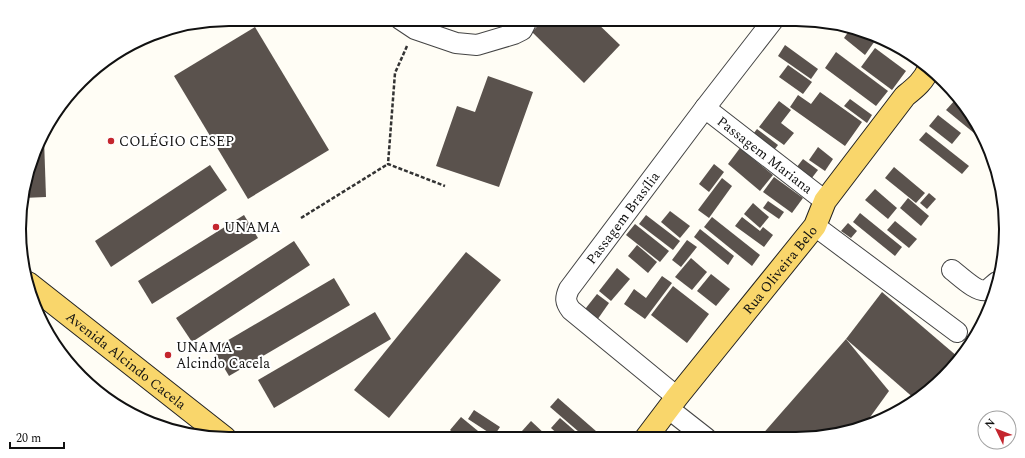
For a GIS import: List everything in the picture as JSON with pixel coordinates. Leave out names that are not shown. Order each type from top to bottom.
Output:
[{"type":"main road","name":"Rua Oliveira Belo","points":[[651,432],[815,226],[824,201],[905,96],[920,84],[927,74]]},
{"type":"main road","name":"Rua Oliveira Belo","points":[[905,96],[931,77]]},
{"type":"main road","name":"Avenida Alcindo Cacela","points":[[35,289],[217,432]]},
{"type":"street","points":[[412,26],[456,43],[477,45],[514,34],[522,30],[524,26]]},
{"type":"street","name":"Passagem Brasília","points":[[673,403],[571,310],[566,303],[566,298],[569,289],[769,26]]},
{"type":"street","name":"Passagem Mariana","points":[[705,108],[824,201]]},
{"type":"street","points":[[815,226],[957,332]]},
{"type":"street","points":[[952,270],[974,287],[982,290],[990,287]]},
{"type":"street","points":[[673,403],[700,432]]},
{"type":"path","points":[[388,164],[395,74],[407,26]]},
{"type":"path","points":[[388,164],[445,186]]},
{"type":"path","points":[[301,218],[388,164]]},
{"type":"building","points":[[538,26],[600,26],[620,45],[584,83],[532,32]]},
{"type":"building","points":[[255,27],[329,150],[248,199],[174,76]]},
{"type":"building","points":[[848,33],[875,41],[865,55],[844,38]]},
{"type":"building","points":[[785,45],[818,69],[811,79],[778,56]]},
{"type":"building","points":[[875,48],[906,71],[892,90],[861,67]]},
{"type":"building","points":[[836,52],[888,91],[876,106],[825,68]]},
{"type":"building","points":[[788,65],[812,82],[803,94],[779,77]]},
{"type":"building","points":[[488,76],[533,92],[499,187],[436,166],[457,106],[475,112]]},
{"type":"building","points":[[820,92],[862,122],[845,146],[790,107],[798,95],[811,104]]},
{"type":"building","points":[[850,99],[872,115],[867,123],[844,106]]},
{"type":"building","points":[[779,101],[791,110],[781,123],[794,133],[784,145],[759,127]]},
{"type":"building","points":[[954,101],[975,134],[946,110]]},
{"type":"building","points":[[938,115],[961,133],[952,144],[929,126]]},
{"type":"building","points":[[757,129],[778,145],[771,154],[750,138]]},
{"type":"building","points":[[926,132],[969,166],[962,174],[919,140]]},
{"type":"building","points":[[44,145],[46,197],[29,198],[33,176]]},
{"type":"building","points":[[818,147],[833,159],[825,171],[809,160]]},
{"type":"building","points":[[740,148],[773,175],[760,191],[728,164]]},
{"type":"building","points":[[803,159],[818,170],[808,183],[793,172]]},
{"type":"building","points":[[714,164],[724,172],[709,192],[699,184]]},
{"type":"building","points":[[210,165],[227,190],[111,267],[95,241]]},
{"type":"building","points":[[894,167],[925,193],[916,203],[885,178]]},
{"type":"building","points":[[774,177],[803,198],[792,213],[763,192]]},
{"type":"building","points":[[722,178],[732,186],[709,218],[698,210]]},
{"type":"building","points":[[875,189],[897,208],[888,219],[865,200]]},
{"type":"building","points":[[929,193],[936,199],[927,209],[920,203]]},
{"type":"building","points":[[908,198],[929,216],[921,226],[900,208]]},
{"type":"building","points":[[768,201],[784,212],[779,219],[763,208]]},
{"type":"building","points":[[753,203],[769,217],[760,228],[744,214]]},
{"type":"building","points":[[670,211],[690,226],[680,238],[661,222]]},
{"type":"building","points":[[860,213],[902,247],[895,256],[853,222]]},
{"type":"building","points":[[244,215],[258,238],[152,304],[138,281]]},
{"type":"building","points":[[646,215],[680,241],[673,250],[639,224]]},
{"type":"building","points":[[712,217],[760,255],[752,266],[704,227]]},
{"type":"building","points":[[742,217],[760,231],[763,227],[773,235],[764,247],[735,226]]},
{"type":"building","points":[[895,221],[917,239],[909,248],[887,230]]},
{"type":"building","points":[[848,223],[857,231],[851,238],[841,231]]},
{"type":"building","points":[[635,224],[669,251],[660,262],[626,235]]},
{"type":"building","points":[[700,229],[734,256],[728,265],[694,237]]},
{"type":"building","points":[[687,240],[697,247],[681,267],[672,260]]},
{"type":"building","points":[[294,241],[310,265],[192,342],[176,318]]},
{"type":"building","points":[[637,245],[657,262],[648,273],[628,256]]},
{"type":"building","points":[[466,252],[501,280],[389,418],[354,390]]},
{"type":"building","points":[[691,258],[707,272],[692,290],[675,277]]},
{"type":"building","points":[[617,268],[630,279],[611,301],[599,291]]},
{"type":"building","points":[[711,274],[730,289],[716,306],[697,291]]},
{"type":"building","points":[[662,276],[672,283],[645,319],[624,304],[634,289],[646,298]]},
{"type":"building","points":[[334,278],[350,305],[229,376],[213,349]]},
{"type":"building","points":[[673,286],[709,314],[687,343],[651,315]]},
{"type":"building","points":[[882,292],[956,355],[940,373],[912,396],[846,339]]},
{"type":"building","points":[[597,294],[609,303],[595,323],[582,313]]},
{"type":"building","points":[[375,312],[391,339],[274,408],[258,380]]},
{"type":"building","points":[[846,339],[889,391],[869,418],[836,428],[809,432],[764,432]]},
{"type":"building","points":[[558,398],[597,432],[579,432],[550,407]]},
{"type":"building","points":[[474,410],[500,427],[497,432],[488,432],[468,419]]},
{"type":"building","points":[[461,417],[478,431],[452,432],[450,430]]},
{"type":"building","points":[[560,418],[576,432],[555,432],[551,428]]},
{"type":"building","points":[[531,421],[543,432],[523,432],[522,431]]},
{"type":"place","name":"COLÉGIO CESEP","points":[[111,141]]},
{"type":"place","name":"UNAMA","points":[[216,227]]},
{"type":"place","name":"UNAMA - Alcindo Cacela","points":[[168,355]]}]
